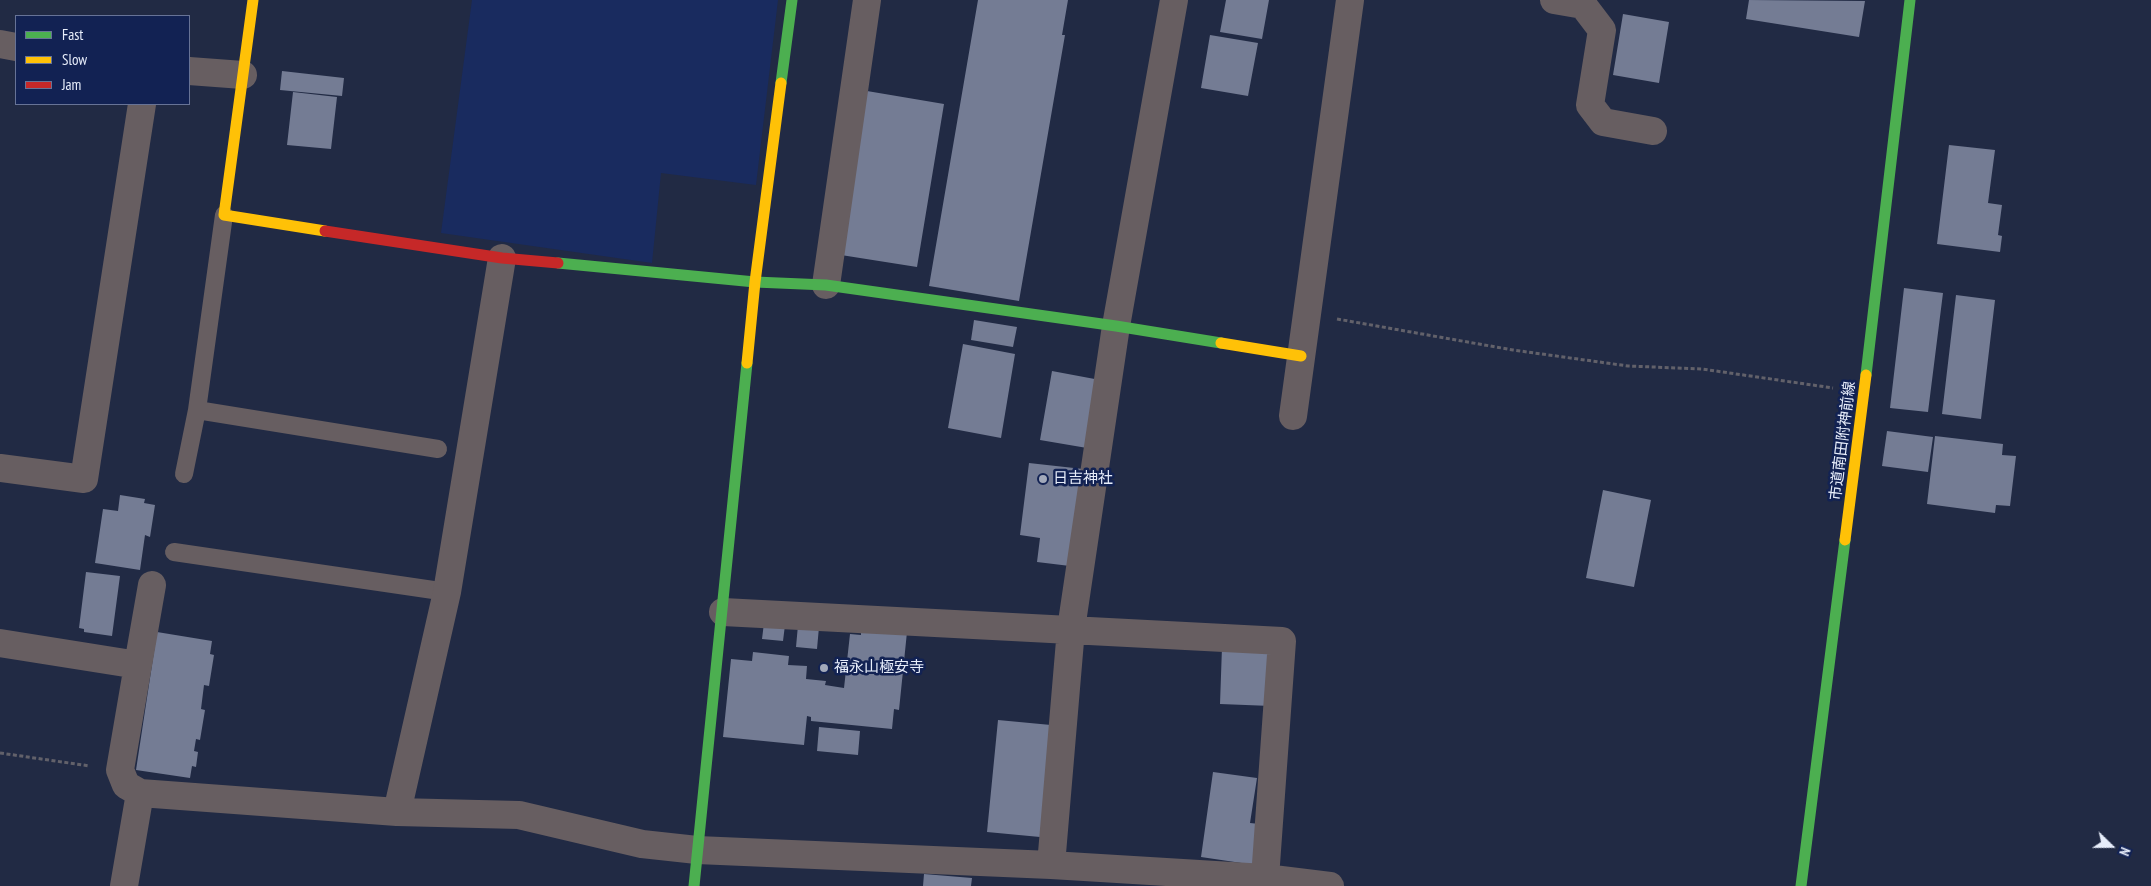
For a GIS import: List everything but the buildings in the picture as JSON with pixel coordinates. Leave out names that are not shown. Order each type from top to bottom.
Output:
[{"type":"street","points":[[252,0],[244,75],[224,215],[502,258],[755,282],[826,285],[1116,326],[1302,356]]},
{"type":"street","points":[[694,886],[755,282],[792,0]]},
{"type":"street","points":[[826,285],[867,0]]},
{"type":"street","points":[[1050,865],[1071,629],[1116,326],[1174,0]]},
{"type":"street","points":[[1293,416],[1350,0]]},
{"type":"street","points":[[1554,0],[1583,4],[1602,30],[1590,105],[1603,122],[1653,131]]},
{"type":"street","name":"市道南田附神前線","points":[[1801,886],[1864,393],[1910,0]]},
{"type":"street","points":[[0,44],[15,47]]},
{"type":"street","points":[[190,71],[244,75]]},
{"type":"street","points":[[0,468],[84,479],[142,105]]},
{"type":"street","points":[[397,812],[447,592],[502,258]]},
{"type":"street","points":[[152,585],[120,770],[126,785],[140,793],[397,812],[519,815],[642,844],[697,850],[1050,865],[1265,878],[1330,886]]},
{"type":"street","points":[[723,612],[1282,641],[1265,878]]},
{"type":"street","points":[[0,644],[138,665]]},
{"type":"street","points":[[124,886],[140,793]]},
{"type":"lane","points":[[184,474],[197,410],[224,215]]},
{"type":"lane","points":[[197,410],[438,449]]},
{"type":"lane","points":[[174,552],[447,592]]},
{"type":"path","points":[[1307,314],[1513,350],[1628,366],[1702,369],[1864,393]]},
{"type":"path","points":[[0,753],[120,770]]},
{"type":"shaded area","points":[[472,0],[778,0],[756,185],[661,173],[652,263],[441,233]]},
{"type":"traffic: fast","points":[[781,83],[792,0]]},
{"type":"traffic: fast","points":[[1866,375],[1910,0]]},
{"type":"traffic: fast","points":[[558,263],[755,282],[826,285],[1116,326],[1221,343]]},
{"type":"traffic: fast","points":[[694,886],[747,363]]},
{"type":"traffic: fast","points":[[1801,886],[1845,540]]},
{"type":"traffic: slow","points":[[253,0],[224,215],[325,231]]},
{"type":"traffic: slow","points":[[747,363],[755,282],[781,83]]},
{"type":"traffic: slow","points":[[1221,343],[1301,356]]},
{"type":"traffic: slow","points":[[1845,540],[1866,375]]},
{"type":"traffic: jam","points":[[325,231],[502,258],[558,263]]},
{"type":"place","name":"日吉神社","points":[[1043,479]]},
{"type":"place","name":"福永山極安寺","points":[[824,668]]}]
